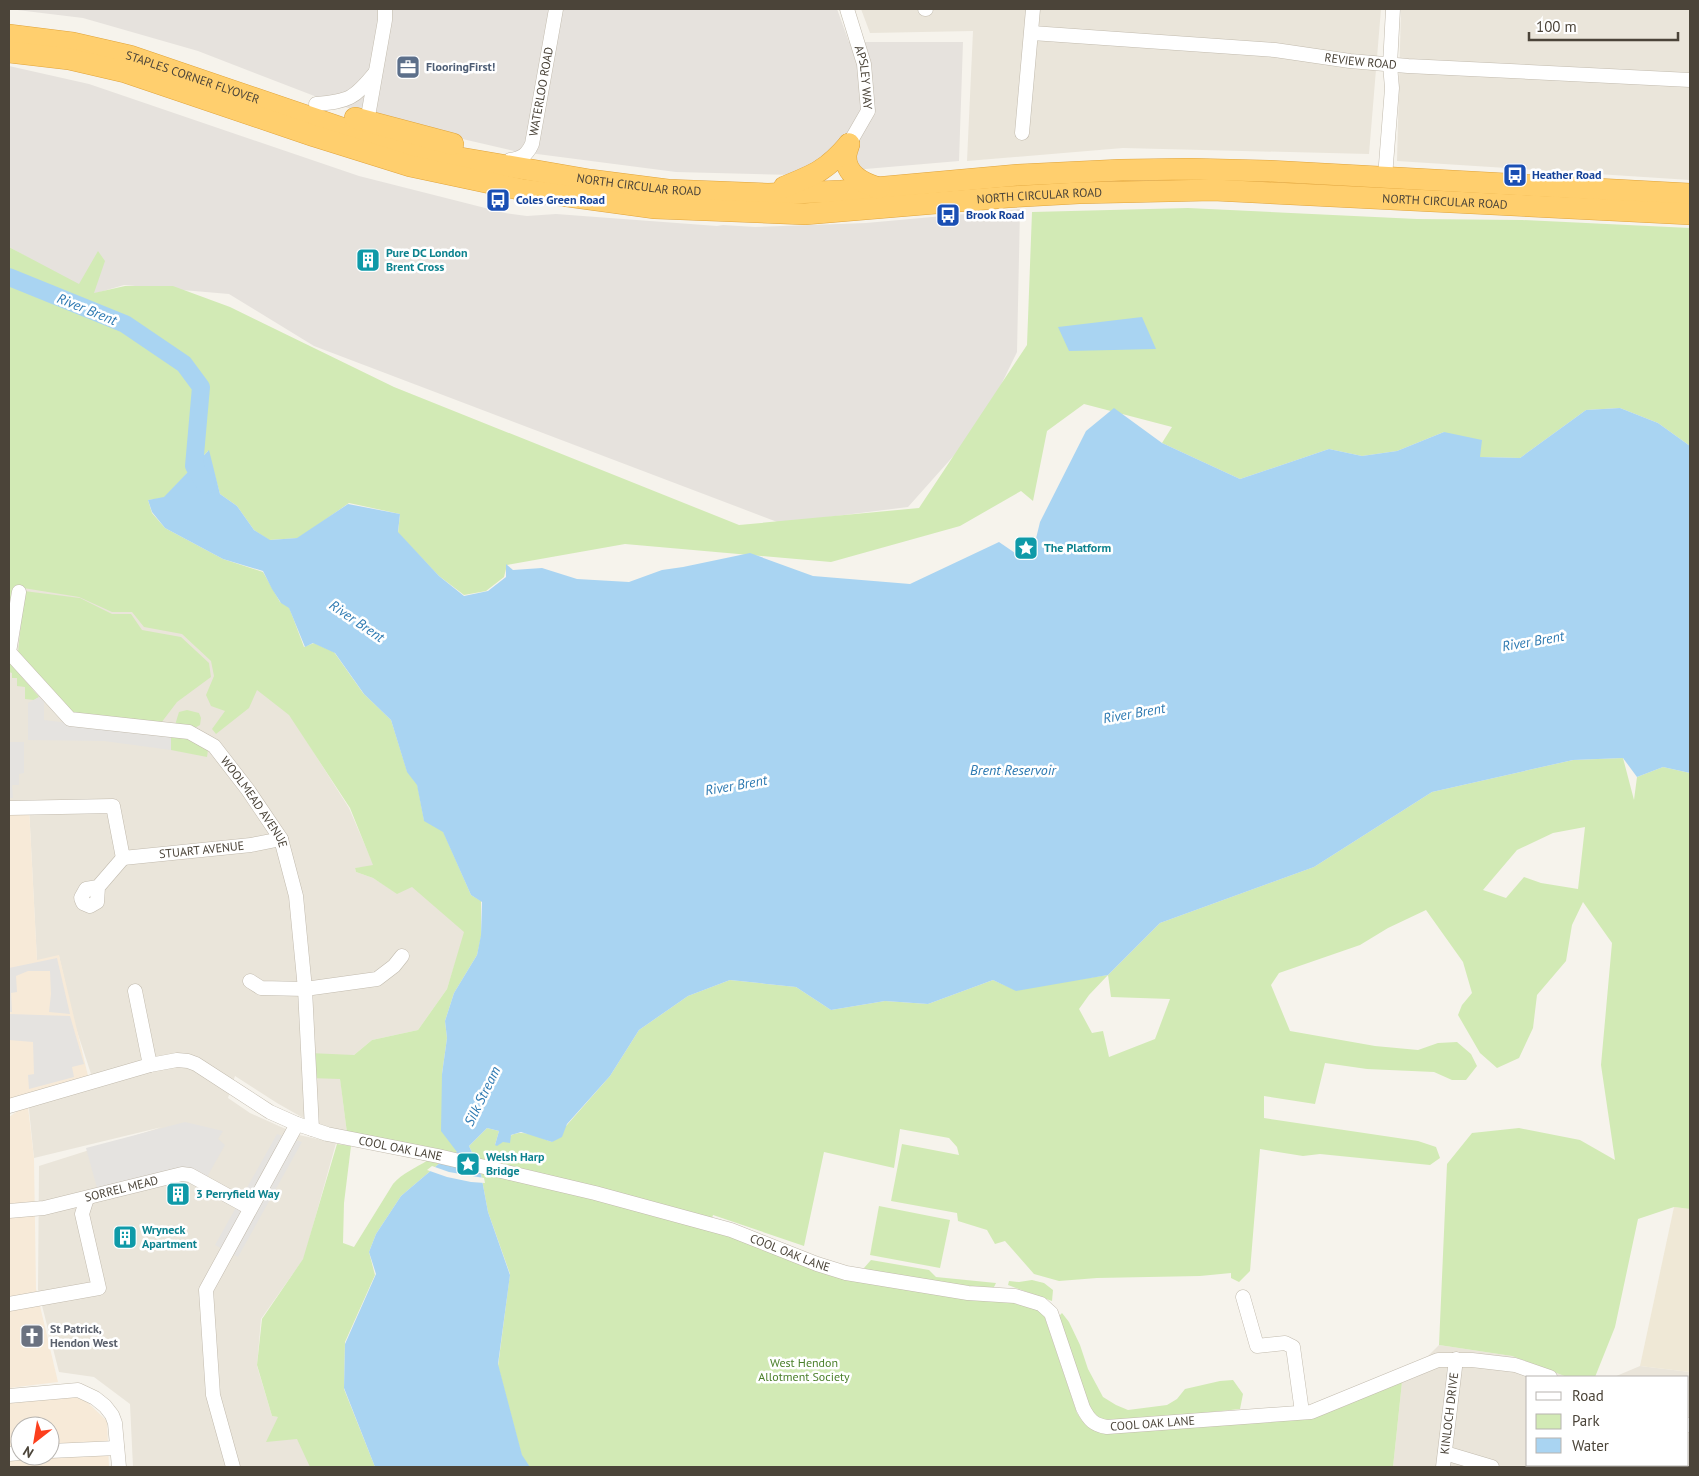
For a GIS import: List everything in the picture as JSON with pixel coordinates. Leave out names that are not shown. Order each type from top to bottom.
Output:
[{"type":"highway","points":[[9,28],[58,27],[105,36],[316,104],[368,138],[510,160],[560,175]]},
{"type":"highway","name":"STAPLES CORNER FLYOVER","points":[[9,36],[82,45],[130,56],[157,74]]},
{"type":"highway","name":"STAPLES CORNER FLYOVER","points":[[9,52],[69,59],[125,72],[157,74],[368,138]]},
{"type":"highway","points":[[9,58],[66,70],[138,91],[313,151],[399,177],[455,189],[523,190]]},
{"type":"highway","name":"NORTH CIRCULAR ROAD","points":[[368,138],[410,166],[523,190],[655,208],[805,214],[1008,197],[1155,190],[1275,192],[1690,214]]},
{"type":"highway","name":"NORTH CIRCULAR ROAD","points":[[368,138],[414,150],[560,175],[668,190],[768,194],[881,188],[1018,175],[1190,169],[1269,171],[1690,194]]},
{"type":"highway","points":[[849,144],[846,156],[850,170],[860,180],[881,188]]},
{"type":"highway","points":[[768,194],[811,177],[826,168],[849,144]]},
{"type":"street","points":[[368,138],[385,9]]},
{"type":"street","name":"WATERLOO ROAD","points":[[510,160],[522,158],[529,152],[532,144],[556,9]]},
{"type":"street","name":"APSLEY WAY","points":[[847,9],[864,64],[868,111],[849,144]]},
{"type":"street","points":[[1022,134],[1033,9]]},
{"type":"street","points":[[1385,177],[1392,88],[1390,65],[1393,9]]},
{"type":"street","name":"REVIEW ROAD","points":[[1032,33],[1276,50],[1390,65],[1534,74],[1690,80]]},
{"type":"street","points":[[316,104],[347,100],[361,90],[376,73]]},
{"type":"street","name":"WOOLMEAD AVENUE","points":[[19,592],[9,652],[70,719],[190,732],[214,746],[248,790],[281,839],[296,896],[305,989],[312,1130]]},
{"type":"street","points":[[9,808],[113,806],[123,858],[98,887]]},
{"type":"street","name":"STUART AVENUE","points":[[123,858],[251,845],[281,839]]},
{"type":"street","points":[[250,982],[261,988],[305,989],[377,979],[394,966],[402,956]]},
{"type":"street","points":[[134,991],[150,1065]]},
{"type":"street","name":"COOL OAK LANE","points":[[9,1106],[150,1065],[177,1060],[188,1061],[196,1064],[270,1112],[312,1130],[352,1140],[438,1156],[595,1193],[731,1230],[817,1264],[846,1273],[968,1293],[1015,1296],[1041,1304],[1051,1313],[1083,1408],[1087,1417],[1098,1426],[1107,1427],[1320,1409],[1438,1360],[1456,1359],[1515,1365],[1547,1376]]},
{"type":"street","points":[[233,1467],[213,1395],[206,1290],[297,1124]]},
{"type":"street","name":"SORREL MEAD","points":[[9,1211],[44,1208],[182,1174],[190,1175],[250,1208]]},
{"type":"street","points":[[9,1304],[99,1288],[82,1214],[87,1198]]},
{"type":"street","points":[[1244,1297],[1257,1346],[1285,1343],[1292,1347],[1302,1412]]},
{"type":"street","name":"KINLOCH DRIVE","points":[[1444,1460],[1456,1359]]},
{"type":"street","points":[[9,1396],[78,1390],[95,1398],[105,1406],[115,1423],[119,1467]]},
{"type":"street","points":[[60,1451],[117,1448]]},
{"type":"street","points":[[1444,1460],[1492,1467]]},
{"type":"shaded area","points":[[9,9],[837,9],[849,42],[963,42],[959,161],[795,175],[676,172],[514,151],[385,121],[198,51],[83,18]]},
{"type":"shaded area","points":[[861,9],[1381,9],[1369,154],[1123,148],[967,161],[973,31],[870,33]]},
{"type":"shaded area","points":[[1401,9],[1690,9],[1690,180],[1397,161]]},
{"type":"shaded area","points":[[9,66],[89,84],[359,176],[505,213],[527,216],[556,214],[755,227],[866,223],[1020,209],[1017,352],[982,424],[908,507],[780,523],[314,346],[229,294],[124,285],[93,294],[9,247]]},
{"type":"shaded area","points":[[9,583],[190,610],[290,715],[349,808],[374,866],[355,868],[356,872],[373,878],[397,893],[412,886],[465,932],[447,989],[418,1030],[372,1040],[354,1055],[340,1078],[347,1133],[305,1119],[235,1076],[228,1098],[250,1113],[299,1135],[336,1143],[304,1258],[261,1319],[257,1366],[272,1416],[303,1420],[324,1467],[133,1467],[130,1404],[94,1377],[59,1372],[38,1290],[39,1166],[162,1127],[34,1158],[28,1100],[93,1080],[74,1022],[59,956],[37,961],[29,807],[9,808]]},
{"type":"shaded area","points":[[39,697],[44,701],[44,720],[171,735],[171,750],[104,741],[28,740],[28,703]]},
{"type":"shaded area","points":[[9,742],[24,742],[24,773],[19,774],[19,785],[12,785],[13,798],[9,798]]},
{"type":"shaded area","points":[[29,807],[37,960],[59,955],[89,1080],[9,1102],[9,808]]},
{"type":"shaded area","points":[[57,958],[70,1014],[49,1012],[51,994],[50,971],[28,971],[16,976],[17,992],[11,993],[12,1012],[9,1012],[9,968]]},
{"type":"shaded area","points":[[9,1014],[70,1016],[84,1064],[72,1067],[74,1077],[29,1089],[28,1075],[34,1074],[33,1042],[9,1040]]},
{"type":"shaded area","points":[[28,1107],[34,1158],[36,1289],[58,1382],[9,1388],[9,1117],[19,1110]]},
{"type":"shaded area","points":[[185,1122],[223,1131],[218,1139],[225,1145],[207,1177],[97,1188],[86,1148]]},
{"type":"shaded area","points":[[277,1134],[302,1142],[238,1257],[215,1245]]},
{"type":"shaded area","points":[[1674,1207],[1690,1209],[1690,1372],[1640,1366]]},
{"type":"shaded area","points":[[1439,1345],[1512,1356],[1564,1376],[1526,1376],[1526,1466],[1689,1466],[1689,1376],[1616,1376],[1640,1366],[1690,1372],[1690,1467],[1393,1467],[1402,1382]]},
{"type":"shaded area","points":[[62,1396],[84,1399],[107,1421],[109,1467],[9,1467],[9,1402]]},
{"type":"green space","points":[[1188,208],[1417,219],[1522,220],[1690,228],[1690,446],[1658,423],[1620,408],[1586,410],[1520,458],[1480,457],[1444,432],[1397,451],[1362,456],[1329,449],[1240,479],[1162,443],[1172,427],[1084,404],[1047,431],[1033,501],[1021,491],[960,526],[831,562],[625,544],[507,565],[504,577],[486,591],[464,595],[439,576],[398,533],[400,514],[349,503],[299,538],[269,540],[254,530],[237,506],[220,494],[208,451],[164,498],[148,500],[152,513],[165,528],[223,559],[263,572],[280,602],[289,607],[304,647],[314,643],[334,652],[363,693],[391,720],[407,771],[417,783],[424,820],[443,831],[471,895],[481,901],[481,937],[477,955],[454,993],[445,1021],[447,1038],[442,1074],[457,1152],[451,1155],[347,1133],[340,1079],[309,1078],[309,1053],[354,1055],[372,1040],[418,1030],[447,989],[464,932],[412,887],[397,894],[373,878],[356,872],[355,868],[373,865],[350,808],[289,715],[257,690],[249,708],[216,734],[212,729],[225,711],[211,706],[206,695],[214,676],[211,661],[182,634],[144,627],[132,612],[112,612],[79,597],[17,587],[9,603],[9,247],[79,284],[98,251],[105,261],[94,293],[125,286],[173,286],[230,307],[394,387],[739,525],[919,508],[1027,345],[1032,212]]},
{"type":"green space","points":[[24,591],[80,598],[112,614],[131,614],[142,630],[181,637],[209,663],[211,677],[177,702],[161,723],[73,714],[18,653]]},
{"type":"green space","points":[[9,662],[39,697],[34,700],[25,699],[25,687],[17,686],[17,678],[12,678],[12,673],[9,672]]},
{"type":"green space","points":[[187,710],[199,713],[201,718],[200,725],[191,730],[175,725],[179,712]]},
{"type":"green space","points":[[171,735],[194,739],[208,750],[207,757],[171,750]]},
{"type":"green space","name":"West Hendon Allotment Society","points":[[1623,758],[1634,800],[1637,777],[1663,767],[1690,773],[1690,1209],[1674,1207],[1638,1219],[1615,1327],[1595,1376],[1564,1376],[1512,1356],[1439,1345],[1447,1164],[1472,1133],[1519,1128],[1580,1140],[1615,1160],[1601,1065],[1612,943],[1583,902],[1572,925],[1566,961],[1537,995],[1533,1028],[1519,1058],[1497,1068],[1480,1053],[1458,1015],[1462,1005],[1472,993],[1463,962],[1426,910],[1388,928],[1360,945],[1279,973],[1271,985],[1290,1031],[1375,1046],[1418,1050],[1438,1043],[1457,1042],[1471,1054],[1477,1066],[1466,1080],[1452,1080],[1434,1072],[1367,1069],[1325,1063],[1315,1104],[1264,1096],[1264,1118],[1418,1141],[1436,1147],[1440,1158],[1430,1165],[1320,1154],[1303,1156],[1260,1149],[1250,1271],[1239,1282],[1231,1278],[1231,1273],[1200,1276],[1097,1278],[1059,1281],[1034,1274],[1005,1241],[995,1244],[987,1230],[958,1221],[957,1213],[891,1201],[902,1144],[959,1155],[957,1147],[949,1138],[900,1129],[894,1168],[824,1152],[804,1246],[713,1215],[708,1231],[723,1233],[759,1246],[835,1277],[963,1299],[1021,1303],[1043,1312],[1077,1413],[1092,1429],[1100,1431],[1345,1406],[1349,1404],[1348,1402],[1402,1382],[1393,1467],[530,1467],[522,1457],[498,1366],[510,1274],[488,1212],[480,1169],[469,1146],[487,1128],[499,1131],[495,1145],[517,1133],[532,1135],[552,1142],[610,1076],[639,1030],[688,996],[730,980],[796,987],[831,1010],[885,1001],[928,1004],[993,980],[1013,989],[1108,975],[1160,923],[1314,867],[1432,792],[1573,760]],"holes":[[[1585,827],[1578,889],[1541,883],[1524,877],[1506,898],[1483,890],[1517,850],[1553,833]],[[1108,975],[1111,997],[1170,999],[1155,1039],[1109,1057],[1103,1031],[1092,1033],[1079,1009]]]},
{"type":"green space","points":[[337,1144],[351,1146],[344,1203],[343,1243],[354,1247],[397,1180],[428,1160],[441,1162],[401,1196],[376,1234],[369,1252],[375,1275],[345,1342],[344,1389],[375,1467],[310,1467],[297,1439],[266,1442],[278,1417],[272,1416],[257,1365],[262,1319],[303,1259]]},
{"type":"green space","points":[[879,1206],[950,1220],[940,1268],[870,1255]]},
{"type":"green space","points":[[871,1260],[929,1270],[936,1277],[996,1283],[993,1289],[962,1288],[875,1273],[864,1268]]},
{"type":"green space","points":[[1032,1280],[1044,1283],[1053,1290],[1052,1301],[1008,1285],[1009,1281]]},
{"type":"green space","points":[[1062,1313],[1069,1322],[1080,1345],[1088,1369],[1103,1397],[1116,1405],[1128,1410],[1167,1405],[1177,1399],[1185,1389],[1233,1380],[1243,1394],[1240,1409],[1110,1423],[1092,1416],[1055,1320]]},
{"type":"water","points":[[1142,317],[1156,349],[1069,351],[1058,327]]},
{"type":"water","name":"Brent Reservoir","points":[[1114,408],[1162,443],[1240,479],[1329,449],[1362,456],[1397,451],[1444,432],[1482,440],[1480,457],[1520,458],[1586,410],[1620,408],[1658,423],[1690,446],[1690,773],[1663,767],[1637,777],[1623,758],[1573,760],[1432,792],[1314,867],[1160,923],[1108,975],[1016,991],[993,980],[928,1004],[885,1001],[831,1010],[796,987],[730,980],[688,996],[639,1030],[610,1076],[567,1124],[562,1137],[552,1142],[521,1132],[511,1135],[510,1143],[503,1142],[497,1146],[495,1145],[499,1131],[487,1128],[469,1146],[480,1169],[488,1212],[510,1275],[498,1364],[522,1455],[530,1467],[375,1467],[344,1388],[345,1344],[376,1274],[369,1252],[376,1234],[401,1196],[441,1162],[457,1152],[441,1131],[442,1074],[447,1038],[445,1021],[454,993],[477,955],[481,935],[482,902],[471,895],[443,832],[424,821],[417,785],[407,772],[391,720],[364,694],[335,653],[313,643],[305,647],[289,608],[281,603],[263,571],[223,559],[165,528],[152,512],[148,500],[164,497],[209,450],[220,494],[237,506],[254,530],[270,540],[297,538],[348,504],[400,514],[398,532],[439,576],[464,596],[488,591],[506,577],[506,564],[513,570],[542,568],[577,579],[629,582],[662,570],[750,553],[813,576],[910,584],[999,542],[1018,555],[1032,555],[1040,522],[1086,431]]},
{"type":"pier","points":[[432,1166],[449,1172],[484,1178],[485,1183],[447,1177],[427,1170]]},
{"type":"waterway","name":"River Brent","points":[[9,277],[125,324],[184,364],[201,387],[194,466],[206,485]]},
{"type":"place","name":"FlooringFirst!","points":[[408,67]]},
{"type":"place","name":"Heather Road","points":[[1515,175]]},
{"type":"place","name":"Coles Green Road","points":[[498,200]]},
{"type":"place","name":"Brook Road","points":[[948,215]]},
{"type":"place","name":"Pure DC London Brent Cross","points":[[368,260]]},
{"type":"place","name":"The Platform","points":[[1026,548]]},
{"type":"place","name":"Welsh Harp Bridge","points":[[468,1164]]},
{"type":"place","name":"3 Perryfield Way","points":[[178,1194]]},
{"type":"place","name":"Wryneck Apartment","points":[[125,1237]]},
{"type":"place","name":"St Patrick, Hendon West","points":[[32,1336]]},
{"type":"water label","name":"Silk Stream","points":[[482,1096]]}]
